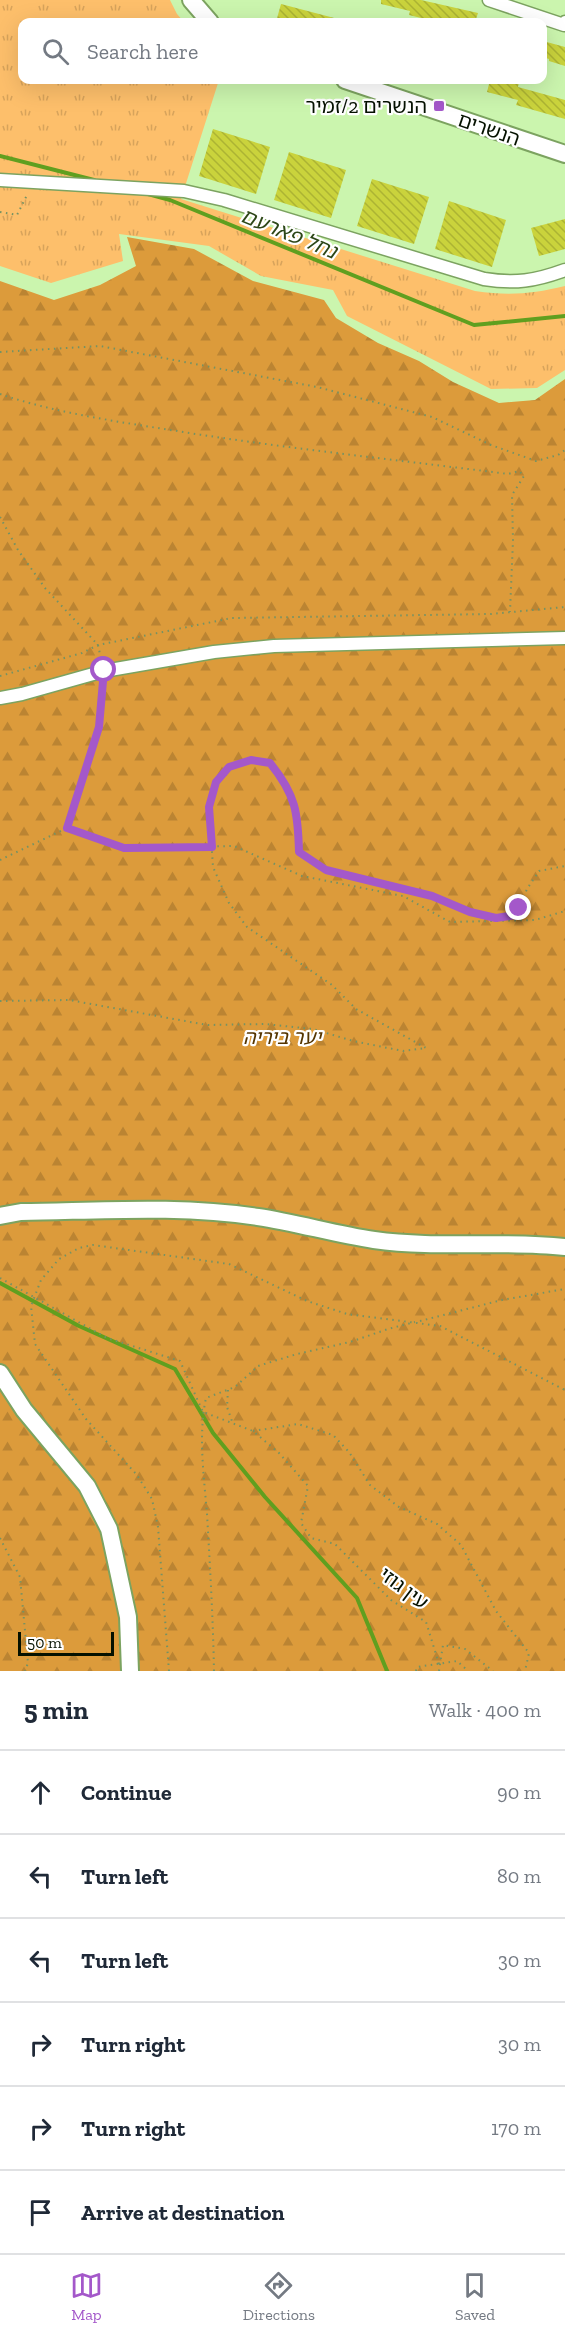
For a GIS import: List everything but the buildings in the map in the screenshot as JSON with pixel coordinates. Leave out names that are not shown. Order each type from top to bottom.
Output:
[{"type":"main road","points":[[191,0],[207,18]]},
{"type":"main road","name":"הנשרים","points":[[357,84],[565,154]]},
{"type":"main road","points":[[0,1216],[21,1212],[165,1210],[257,1217],[374,1240],[441,1245],[533,1243],[565,1247]]},
{"type":"main road","points":[[0,1374],[24,1410],[87,1486],[109,1529],[128,1617],[130,1671]]},
{"type":"street","points":[[489,0],[546,18]]},
{"type":"street","points":[[547,18],[565,24]]},
{"type":"street","points":[[0,180],[184,191],[224,200],[484,279],[507,283],[529,281],[565,270]]},
{"type":"street","points":[[0,698],[22,694],[104,670],[214,652],[274,645],[565,638]]},
{"type":"path","points":[[0,213],[17,215],[33,183]]},
{"type":"path","points":[[0,352],[100,346],[317,387],[432,417],[491,445],[536,461],[558,455],[565,450]]},
{"type":"path","points":[[0,394],[89,418],[252,442],[508,474],[519,471],[524,476],[512,495],[510,612]]},
{"type":"path","points":[[0,517],[18,550],[45,588],[98,645],[104,670],[99,727],[67,828]]},
{"type":"path","points":[[0,676],[82,652],[98,645],[232,618],[510,612],[565,607]]},
{"type":"path","points":[[0,1001],[69,1000],[207,1024],[265,1024],[312,1029],[353,1041],[402,1051],[426,1048],[356,1009],[332,984],[247,927],[229,903],[213,867],[209,807],[216,782],[229,767],[251,760],[270,763],[282,778],[296,807],[299,852],[326,870],[432,896],[470,912],[496,918],[516,915],[527,889],[539,871],[565,866]]},
{"type":"path","points":[[0,860],[67,828],[124,848],[234,846],[302,876],[403,896],[450,922],[535,920],[565,911]]},
{"type":"path","points":[[169,1671],[158,1527],[152,1499],[137,1475],[86,1419],[35,1344],[31,1305],[41,1280],[59,1259],[79,1248],[93,1245],[229,1264],[307,1301],[347,1314],[440,1326],[565,1390]]},
{"type":"path","points":[[0,1278],[107,1338],[180,1361],[203,1412],[252,1431],[298,1424],[333,1435],[349,1452],[370,1485],[399,1507],[437,1524],[461,1545],[496,1611],[529,1653],[525,1671]]},
{"type":"path","points":[[214,1671],[203,1448],[203,1412],[206,1398],[235,1387],[258,1366],[297,1354],[350,1342],[388,1329],[502,1300],[565,1289]]},
{"type":"path","points":[[228,1390],[227,1407],[233,1424]]},
{"type":"path","name":"עין גוזי","points":[[252,1431],[279,1453],[308,1486],[302,1523],[311,1538],[335,1544],[391,1600],[426,1622],[439,1671]]},
{"type":"path","points":[[0,1538],[20,1577],[28,1663],[26,1671]]},
{"type":"path","points":[[439,1664],[442,1645],[465,1649],[493,1671]]},
{"type":"path","points":[[416,1671],[417,1667],[457,1661],[468,1671]]},
{"type":"green space","points":[[0,0],[170,0],[180,18],[18,18],[18,84],[218,84],[181,199],[475,291],[520,293],[565,286],[565,370],[537,388],[491,389],[347,316],[333,290],[261,276],[209,246],[119,234],[123,261],[51,283],[0,266]]},
{"type":"green space","name":"יער ביריה","points":[[127,237],[194,249],[253,281],[324,300],[336,318],[378,343],[419,361],[453,382],[499,403],[535,400],[565,379],[565,1671],[0,1671],[0,281],[54,300],[100,285],[136,266]]},
{"type":"waterway","name":"נחל פארעם","points":[[0,156],[94,180]]},
{"type":"waterway","name":"נחל פארעם","points":[[148,194],[170,200],[474,325],[565,316]]},
{"type":"waterway","points":[[0,1283],[79,1326],[175,1369],[213,1433],[265,1497],[357,1598],[387,1671]]},
{"type":"place","name":"הנשרים 2/זמיר","points":[[439,106]]},
{"type":"route","points":[[104,670],[99,727],[67,828],[124,848],[212,847],[209,807],[216,782],[229,767],[251,760],[270,763],[282,778],[296,807],[299,852],[326,870],[432,896],[470,912],[496,918],[516,915],[519,908]]}]
